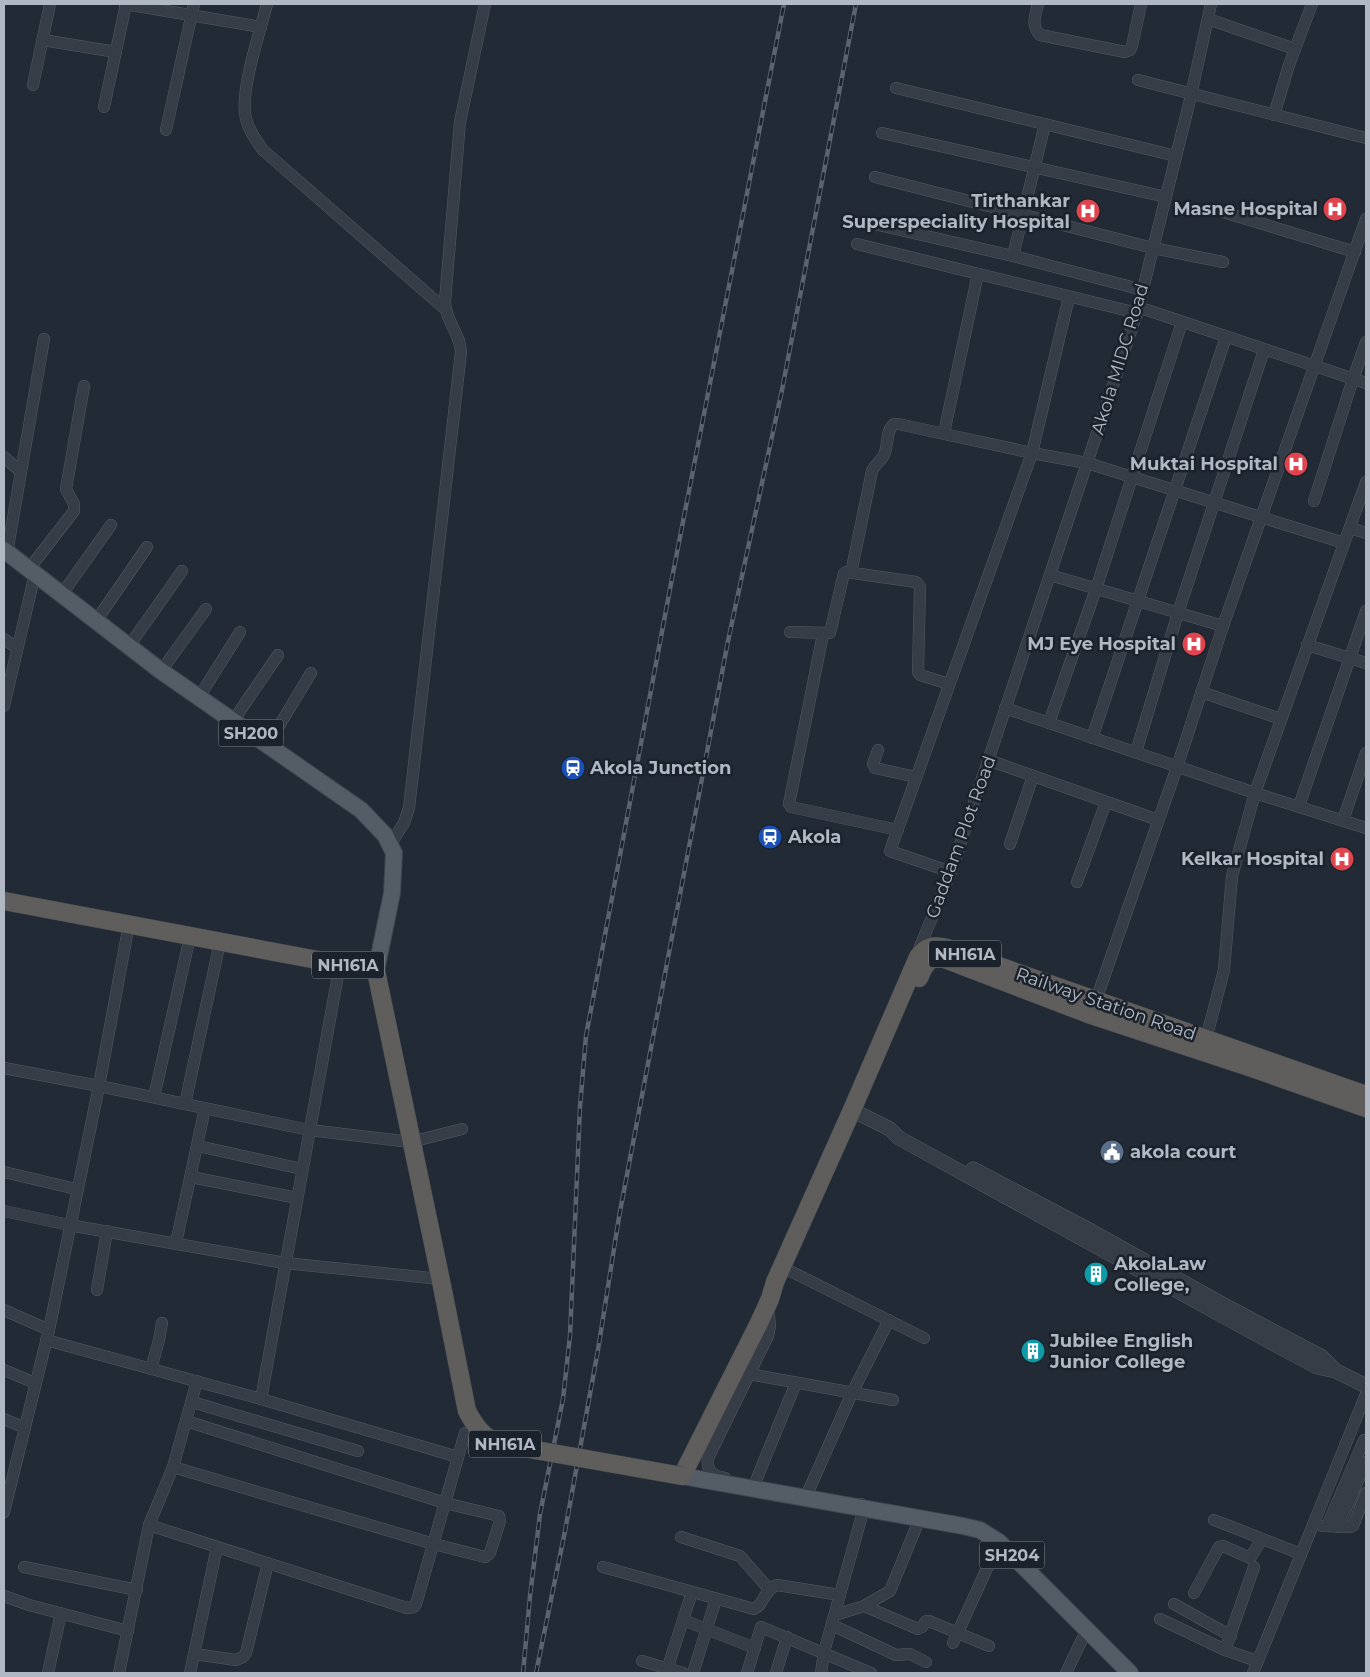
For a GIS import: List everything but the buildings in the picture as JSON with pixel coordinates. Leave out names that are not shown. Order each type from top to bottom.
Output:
[{"type":"highway","name":"NH161A","points":[[4,900],[376,971],[467,1412],[485,1437],[496,1443],[682,1476],[759,1323],[769,1302],[775,1282],[856,1112]]},
{"type":"highway","name":"Railway Station Road","points":[[926,956],[932,946],[947,948],[1094,1008],[1249,1067],[1366,1108]]},
{"type":"highway","name":"NH161A","points":[[769,1302],[783,1286],[790,1271],[918,957],[926,956]]},
{"type":"highway","name":"Railway Station Road","points":[[1094,1008],[1206,1039],[1366,1096]]},
{"type":"main road","name":"SH200","points":[[5,552],[161,671],[361,810],[385,835],[394,853],[392,893],[376,971]]},
{"type":"main road","name":"SH204","points":[[682,1476],[980,1530],[998,1542],[1130,1673]]},
{"type":"street","points":[[33,85],[50,4]]},
{"type":"street","points":[[104,107],[125,4],[261,27]]},
{"type":"street","points":[[166,130],[194,4]]},
{"type":"street","points":[[267,4],[246,87],[244,104],[246,120],[252,134],[263,150],[445,308]]},
{"type":"street","points":[[390,845],[404,823],[409,808],[461,352],[460,344],[450,324],[445,308],[460,122],[485,4]]},
{"type":"street","points":[[1038,4],[1034,23],[1035,30],[1040,35],[1124,52],[1130,50],[1132,46],[1141,4]]},
{"type":"street","name":"Akola MIDC Road","points":[[1006,708],[1138,310],[1212,4]]},
{"type":"street","points":[[1274,115],[1295,49],[1312,4]]},
{"type":"street","points":[[1208,19],[1295,49]]},
{"type":"street","points":[[42,40],[116,52]]},
{"type":"street","points":[[1138,80],[1366,138]]},
{"type":"street","points":[[896,88],[1176,156]]},
{"type":"street","points":[[1013,256],[1044,124]]},
{"type":"street","points":[[882,133],[1166,197]]},
{"type":"street","points":[[875,176],[1153,248],[1223,262]]},
{"type":"street","points":[[1223,212],[1355,252]]},
{"type":"street","points":[[1094,1008],[1223,626],[1366,219]]},
{"type":"street","points":[[870,223],[1013,256],[1143,290]]},
{"type":"street","points":[[857,244],[1182,322],[1366,383]]},
{"type":"street","points":[[944,433],[978,274]]},
{"type":"street","points":[[951,872],[890,851],[1032,453],[1069,296]]},
{"type":"street","points":[[1049,723],[1096,589],[1182,322]]},
{"type":"street","points":[[1092,738],[1226,337]]},
{"type":"street","points":[[5,552],[44,339]]},
{"type":"street","points":[[1314,501],[1352,379],[1366,342]]},
{"type":"street","points":[[1136,752],[1213,502],[1264,350]]},
{"type":"street","points":[[4,706],[32,572],[74,511],[74,504],[66,489],[84,386]]},
{"type":"street","points":[[851,573],[872,471],[875,464],[884,455],[891,426],[898,424],[1087,463],[1344,544]]},
{"type":"street","points":[[4,458],[21,472]]},
{"type":"street","points":[[1206,1039],[1224,970],[1232,876],[1255,793],[1366,482]]},
{"type":"street","points":[[62,594],[111,526]]},
{"type":"street","points":[[1350,528],[1366,533]]},
{"type":"street","points":[[96,621],[147,547]]},
{"type":"street","points":[[129,646],[182,571]]},
{"type":"street","points":[[790,632],[823,634],[830,632],[844,573],[918,583],[920,587],[918,672],[920,675],[949,684]]},
{"type":"street","points":[[1050,575],[1223,626]]},
{"type":"street","points":[[161,671],[206,609]]},
{"type":"street","points":[[1299,806],[1366,611]]},
{"type":"street","points":[[199,697],[240,632]]},
{"type":"street","points":[[823,634],[788,804],[791,807],[898,830]]},
{"type":"street","points":[[4,638],[17,648]]},
{"type":"street","points":[[1308,645],[1366,663]]},
{"type":"street","points":[[233,720],[278,655]]},
{"type":"street","points":[[268,744],[311,673]]},
{"type":"street","points":[[1201,692],[1282,719]]},
{"type":"street","points":[[1006,708],[1176,767],[1366,828]]},
{"type":"street","name":"Gaddam Plot Road","points":[[926,956],[919,949],[951,872],[1006,708]]},
{"type":"street","points":[[878,750],[873,764],[875,768],[916,777]]},
{"type":"street","points":[[1343,820],[1366,753]]},
{"type":"street","points":[[988,760],[1158,820]]},
{"type":"street","points":[[1010,844],[1033,776]]},
{"type":"street","points":[[1077,882],[1106,802]]},
{"type":"street","points":[[4,1512],[47,1335],[99,1086],[129,924]]},
{"type":"street","points":[[154,1097],[190,936]]},
{"type":"street","points":[[185,1104],[220,942]]},
{"type":"street","points":[[261,1399],[340,964]]},
{"type":"street","points":[[4,1068],[309,1130],[411,1142],[462,1129]]},
{"type":"street","points":[[176,1243],[205,1108]]},
{"type":"street","points":[[856,1112],[890,1129],[899,1138],[1005,1191],[1244,1322],[1317,1367],[1336,1371],[1366,1386]]},
{"type":"street","points":[[198,1146],[302,1169]]},
{"type":"street","points":[[4,1172],[76,1189]]},
{"type":"street","points":[[191,1177],[297,1198]]},
{"type":"street","points":[[4,1211],[69,1225],[285,1263],[441,1282]]},
{"type":"street","points":[[97,1290],[107,1231]]},
{"type":"street","points":[[790,1271],[924,1338]]},
{"type":"street","points":[[769,1302],[770,1332],[707,1463],[708,1468],[714,1475],[860,1503],[834,1620],[824,1652],[821,1673]]},
{"type":"street","points":[[4,1310],[47,1335],[151,1369],[458,1456]]},
{"type":"street","points":[[808,1492],[852,1393],[889,1320]]},
{"type":"street","points":[[151,1369],[162,1323]]},
{"type":"street","points":[[4,1370],[35,1383]]},
{"type":"street","points":[[749,1374],[893,1400]]},
{"type":"street","points":[[120,1673],[149,1525],[173,1467],[197,1381]]},
{"type":"street","points":[[755,1483],[796,1383]]},
{"type":"street","points":[[1253,1673],[1366,1394]]},
{"type":"street","points":[[192,1402],[358,1451]]},
{"type":"street","points":[[4,1418],[25,1428]]},
{"type":"street","points":[[173,1467],[434,1544],[487,1556],[490,1554],[500,1521],[499,1516],[445,1503],[186,1420]]},
{"type":"street","points":[[149,1525],[411,1608],[416,1604],[465,1433]]},
{"type":"street","points":[[1332,1526],[1364,1440]]},
{"type":"street","points":[[1332,1526],[1366,1462]]},
{"type":"street","points":[[4,1465],[15,1470]]},
{"type":"street","points":[[1312,1525],[1354,1526],[1366,1493]]},
{"type":"street","points":[[834,1620],[884,1595],[893,1586],[920,1518]]},
{"type":"street","points":[[1214,1520],[1301,1554]]},
{"type":"street","points":[[682,1537],[740,1556],[769,1589]]},
{"type":"street","points":[[1194,1593],[1219,1547],[1223,1546],[1250,1558],[1262,1539]]},
{"type":"street","points":[[955,1638],[998,1542]]},
{"type":"street","points":[[190,1673],[217,1547]]},
{"type":"street","points":[[194,1654],[236,1660],[243,1657],[246,1653],[268,1563]]},
{"type":"street","points":[[24,1567],[137,1590]]},
{"type":"street","points":[[603,1567],[756,1609]]},
{"type":"street","points":[[1226,1650],[1254,1567]]},
{"type":"street","points":[[748,1673],[761,1627],[756,1609],[769,1589],[776,1585],[840,1595]]},
{"type":"street","points":[[666,1671],[692,1592]]},
{"type":"street","points":[[4,1596],[128,1631]]},
{"type":"street","points":[[692,1673],[716,1599]]},
{"type":"street","points":[[1174,1604],[1231,1636]]},
{"type":"street","points":[[864,1606],[918,1629],[926,1621],[929,1621],[955,1638],[989,1646]]},
{"type":"street","points":[[48,1673],[61,1613]]},
{"type":"street","points":[[1160,1619],[1226,1650],[1257,1661]]},
{"type":"street","points":[[683,1620],[755,1648]]},
{"type":"street","points":[[834,1620],[896,1655],[910,1654],[926,1662]]},
{"type":"street","points":[[761,1627],[871,1673]]},
{"type":"street","points":[[1066,1673],[1087,1629]]},
{"type":"street","points":[[776,1673],[787,1637]]},
{"type":"street","points":[[642,1661],[666,1671],[683,1673]]},
{"type":"railway","points":[[523,1673],[540,1514],[563,1399],[570,1336],[580,1107],[586,1036],[673,573],[784,4]]},
{"type":"railway","points":[[536,1673],[565,1531],[598,1350],[619,1217],[728,641],[782,390],[856,4]]},
{"type":"place","name":"Masne Hospital","points":[[1335,209]]},
{"type":"place","name":"Tirthankar Superspeciality Hospital","points":[[1088,211]]},
{"type":"place","name":"Muktai Hospital","points":[[1296,464]]},
{"type":"place","name":"MJ Eye Hospital","points":[[1194,644]]},
{"type":"place","name":"Akola Junction","points":[[573,768]]},
{"type":"place","name":"Akola","points":[[770,837]]},
{"type":"place","name":"Kelkar Hospital","points":[[1342,859]]},
{"type":"place","name":"akola court","points":[[1112,1152]]},
{"type":"place","name":"AkolaLaw College,","points":[[1096,1274]]},
{"type":"place","name":"Jubilee English Junior College","points":[[1033,1351]]}]
